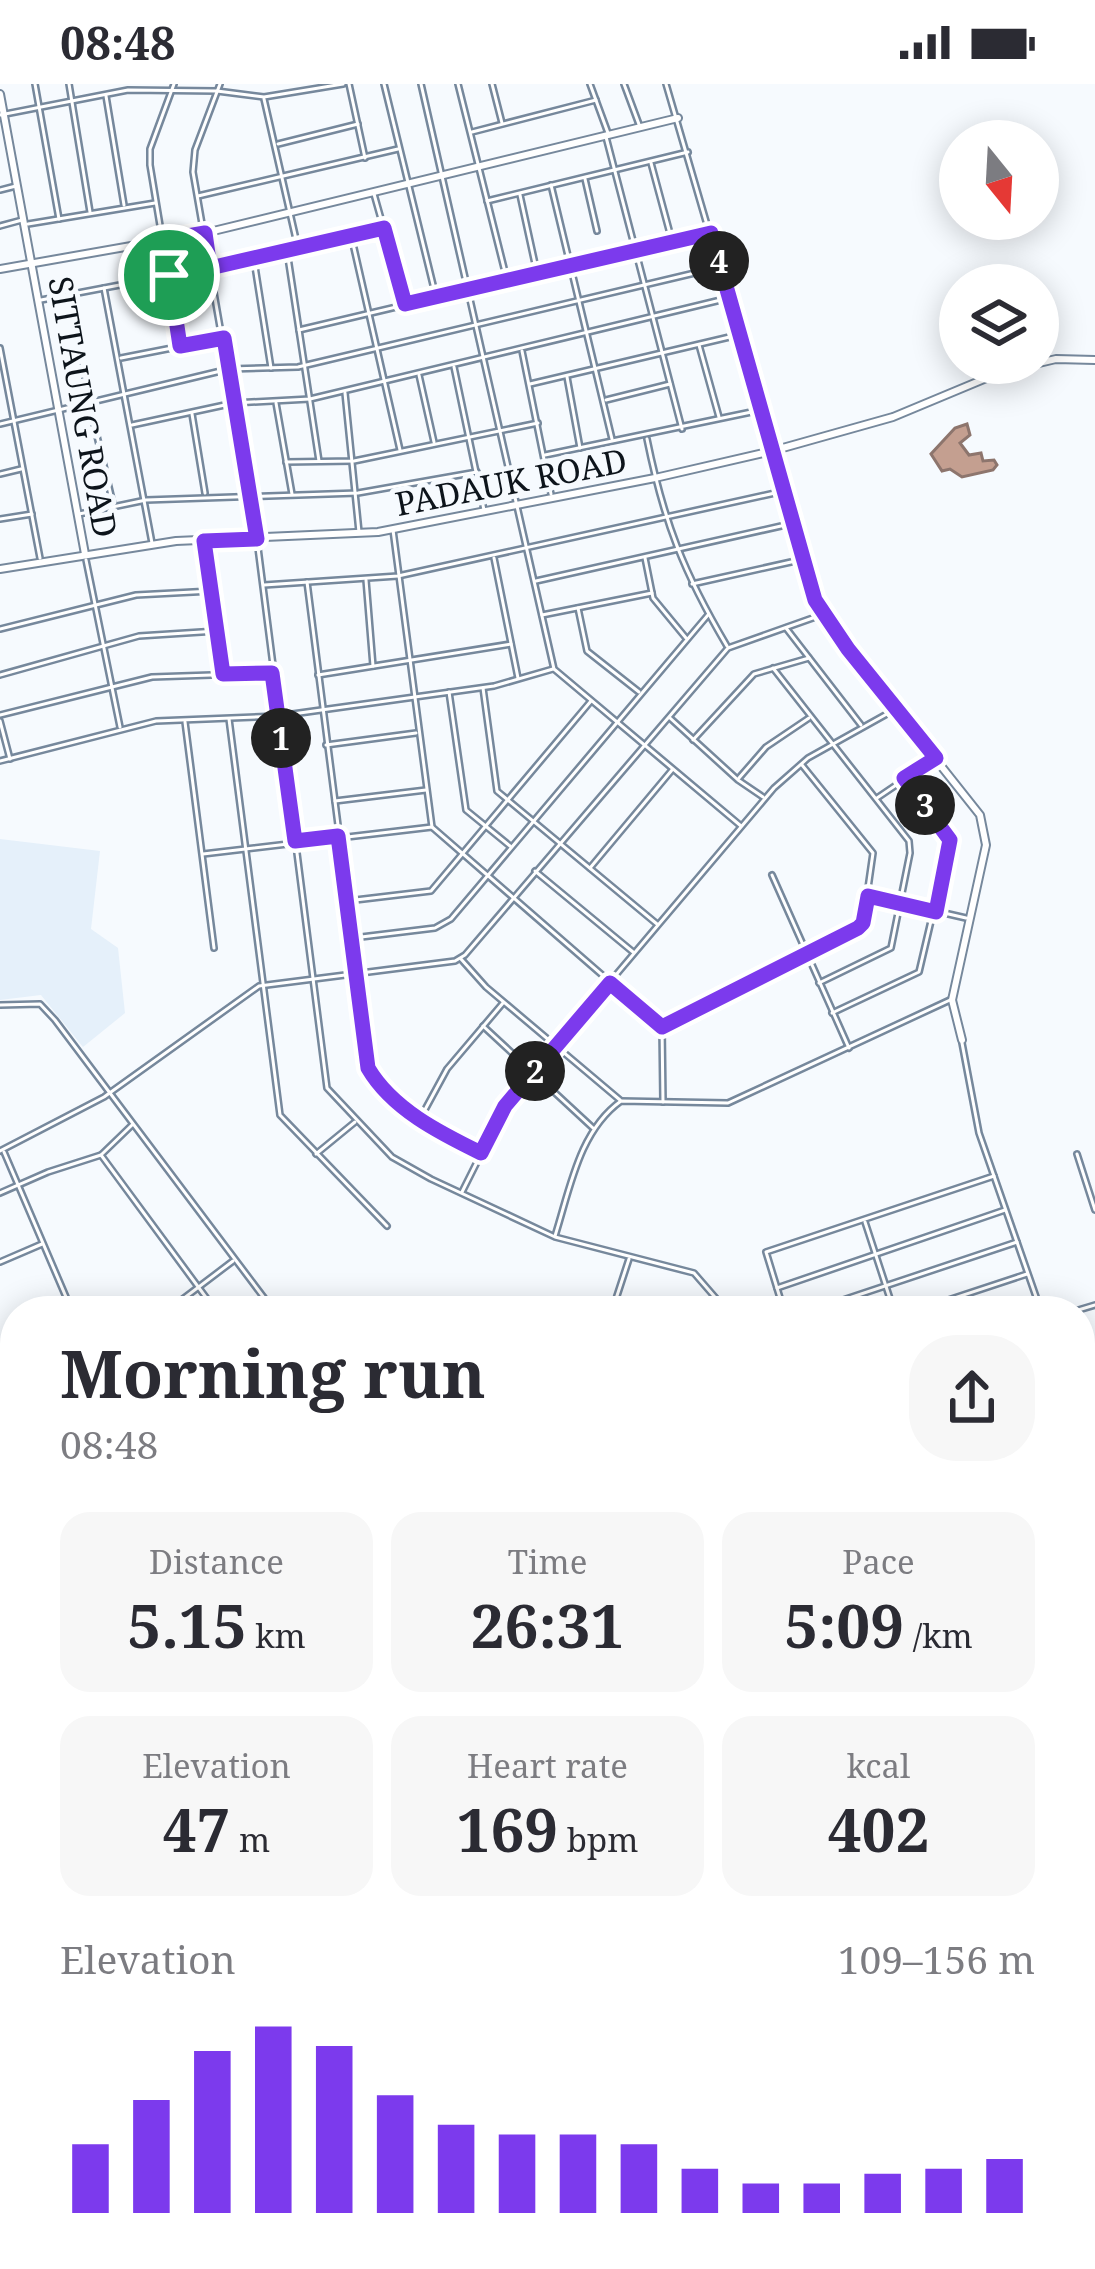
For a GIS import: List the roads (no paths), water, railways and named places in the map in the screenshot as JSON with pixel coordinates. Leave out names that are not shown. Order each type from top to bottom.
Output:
[{"type":"street","points":[[35,84],[58,219]]},
{"type":"street","points":[[69,84],[91,214]]},
{"type":"street","points":[[220,84],[195,150],[193,172],[257,539],[327,1088],[392,1156],[555,1237],[694,1273],[714,1296]]},
{"type":"street","points":[[278,84],[279,96]]},
{"type":"street","points":[[2,114],[128,90],[173,87],[264,98],[346,84],[365,158]]},
{"type":"street","points":[[384,84],[436,297]]},
{"type":"street","points":[[421,84],[554,669],[741,826]]},
{"type":"street","points":[[458,84],[507,280]]},
{"type":"street","points":[[492,84],[502,124]]},
{"type":"street","points":[[590,84],[682,429]]},
{"type":"street","points":[[624,84],[640,127]]},
{"type":"street","points":[[666,84],[815,600],[980,815],[985,828],[986,844],[952,1000],[979,1133],[1037,1296]]},
{"type":"street","points":[[173,87],[150,149],[180,346]]},
{"type":"street","name":"SITTAUNG ROAD","points":[[0,94],[56,410],[121,728]]},
{"type":"street","points":[[106,94],[125,208]]},
{"type":"street","points":[[264,98],[298,248]]},
{"type":"street","points":[[470,133],[596,100]]},
{"type":"street","points":[[0,269],[205,233],[678,118]]},
{"type":"street","points":[[275,145],[358,124]]},
{"type":"street","points":[[198,196],[399,148]]},
{"type":"street","points":[[0,155],[11,152]]},
{"type":"street","points":[[487,201],[688,152]]},
{"type":"street","points":[[650,161],[673,242]]},
{"type":"street","points":[[585,177],[597,231]]},
{"type":"street","points":[[550,185],[613,441]]},
{"type":"street","points":[[0,190],[17,186]]},
{"type":"street","points":[[373,192],[405,304]]},
{"type":"street","points":[[519,193],[537,273]]},
{"type":"street","points":[[0,226],[157,203]]},
{"type":"street","points":[[210,268],[384,228]]},
{"type":"street","points":[[299,330],[711,233]]},
{"type":"street","points":[[351,236],[401,452]]},
{"type":"street","points":[[287,250],[320,461]]},
{"type":"street","points":[[254,258],[271,368]]},
{"type":"street","points":[[0,424],[229,369],[305,365],[379,349],[720,267]]},
{"type":"street","points":[[38,300],[169,275]]},
{"type":"street","points":[[104,288],[152,543]]},
{"type":"street","points":[[71,294],[113,507]]},
{"type":"street","points":[[132,425],[234,403],[310,399],[729,298]]},
{"type":"street","points":[[530,384],[740,334]]},
{"type":"street","points":[[119,358],[224,338]]},
{"type":"street","points":[[698,344],[720,420]]},
{"type":"street","points":[[0,348],[41,562]]},
{"type":"street","points":[[522,349],[551,496]]},
{"type":"street","name":"PADAUK ROAD","points":[[0,569],[152,543],[393,529],[772,451],[893,417],[1001,372],[1056,359],[1095,360]]},
{"type":"street","points":[[454,366],[484,510]]},
{"type":"street","points":[[419,374],[434,445]]},
{"type":"street","points":[[566,375],[580,448]]},
{"type":"street","points":[[604,401],[670,384]]},
{"type":"street","points":[[344,391],[359,533]]},
{"type":"street","points":[[276,401],[292,494]]},
{"type":"street","points":[[545,455],[761,410]]},
{"type":"street","points":[[192,412],[206,497]]},
{"type":"street","points":[[286,462],[354,461],[538,423]]},
{"type":"street","points":[[647,435],[664,519],[690,584],[728,648]]},
{"type":"street","points":[[0,474],[23,468]]},
{"type":"street","points":[[77,514],[146,500],[358,493],[477,472]]},
{"type":"street","points":[[262,585],[398,576],[784,491]]},
{"type":"street","points":[[0,519],[32,514]]},
{"type":"street","points":[[535,582],[793,524]]},
{"type":"street","points":[[393,529],[432,827],[662,1027],[664,1102]]},
{"type":"street","points":[[204,541],[223,674]]},
{"type":"street","points":[[494,556],[519,679]]},
{"type":"street","points":[[645,557],[652,593],[687,640]]},
{"type":"street","points":[[690,584],[803,559]]},
{"type":"street","points":[[366,578],[373,668]]},
{"type":"street","points":[[308,582],[368,1068],[419,1119],[481,1153]]},
{"type":"street","points":[[0,629],[136,595],[212,591]]},
{"type":"street","points":[[542,615],[652,593]]},
{"type":"street","points":[[578,608],[587,651],[640,693]]},
{"type":"street","points":[[66,1296],[2,1150],[110,1094],[264,986],[460,958],[728,648],[824,614]]},
{"type":"street","points":[[351,938],[441,926],[709,615]]},
{"type":"street","points":[[785,627],[862,726]]},
{"type":"street","points":[[0,675],[139,636],[217,631]]},
{"type":"street","points":[[318,675],[511,644]]},
{"type":"street","points":[[693,740],[754,674],[809,658]]},
{"type":"street","points":[[773,668],[909,841],[891,948],[819,983]]},
{"type":"street","points":[[0,761],[121,728],[278,716],[483,688],[554,669]]},
{"type":"street","points":[[10,758],[0,718],[152,677],[272,673]]},
{"type":"street","points":[[483,688],[496,791],[658,925]]},
{"type":"street","points":[[449,692],[466,810],[512,847]]},
{"type":"street","points":[[346,902],[431,891],[592,700]]},
{"type":"street","points":[[461,1192],[505,1106],[765,798],[830,743],[895,710]]},
{"type":"street","points":[[667,716],[765,798]]},
{"type":"street","points":[[229,717],[280,1115],[387,1226]]},
{"type":"street","points":[[738,780],[766,747],[810,717]]},
{"type":"street","points":[[185,720],[214,948]]},
{"type":"street","points":[[326,746],[418,733]]},
{"type":"street","points":[[875,799],[936,758]]},
{"type":"street","points":[[662,1027],[863,923],[873,853],[801,764]]},
{"type":"street","points":[[589,870],[673,768]]},
{"type":"street","points":[[832,1013],[914,977],[936,912],[950,840],[904,778]]},
{"type":"street","points":[[333,801],[426,790]]},
{"type":"street","points":[[203,854],[432,827]]},
{"type":"street","points":[[536,871],[635,953]]},
{"type":"street","points":[[772,875],[849,1048]]},
{"type":"street","points":[[868,896],[970,918]]},
{"type":"street","points":[[460,958],[504,1002],[621,1101],[728,1103],[952,1000]]},
{"type":"street","points":[[419,1119],[447,1069],[504,1002]]},
{"type":"street","points":[[0,1005],[40,1004],[262,1296]]},
{"type":"street","points":[[483,1026],[594,1129]]},
{"type":"street","points":[[555,1237],[594,1129],[621,1101]]},
{"type":"street","points":[[316,1155],[357,1121]]},
{"type":"street","points":[[0,1193],[101,1156],[133,1124]]},
{"type":"street","points":[[1077,1154],[1095,1210]]},
{"type":"street","points":[[101,1156],[205,1296]]},
{"type":"street","points":[[779,1296],[766,1252],[994,1176]]},
{"type":"street","points":[[777,1288],[1007,1210]]},
{"type":"street","points":[[864,1220],[889,1296]]},
{"type":"street","points":[[855,1296],[1018,1241]]},
{"type":"street","points":[[0,1262],[45,1242]]},
{"type":"street","points":[[617,1296],[630,1257]]},
{"type":"street","points":[[186,1296],[234,1259]]},
{"type":"street","points":[[960,1296],[1029,1273]]}]
